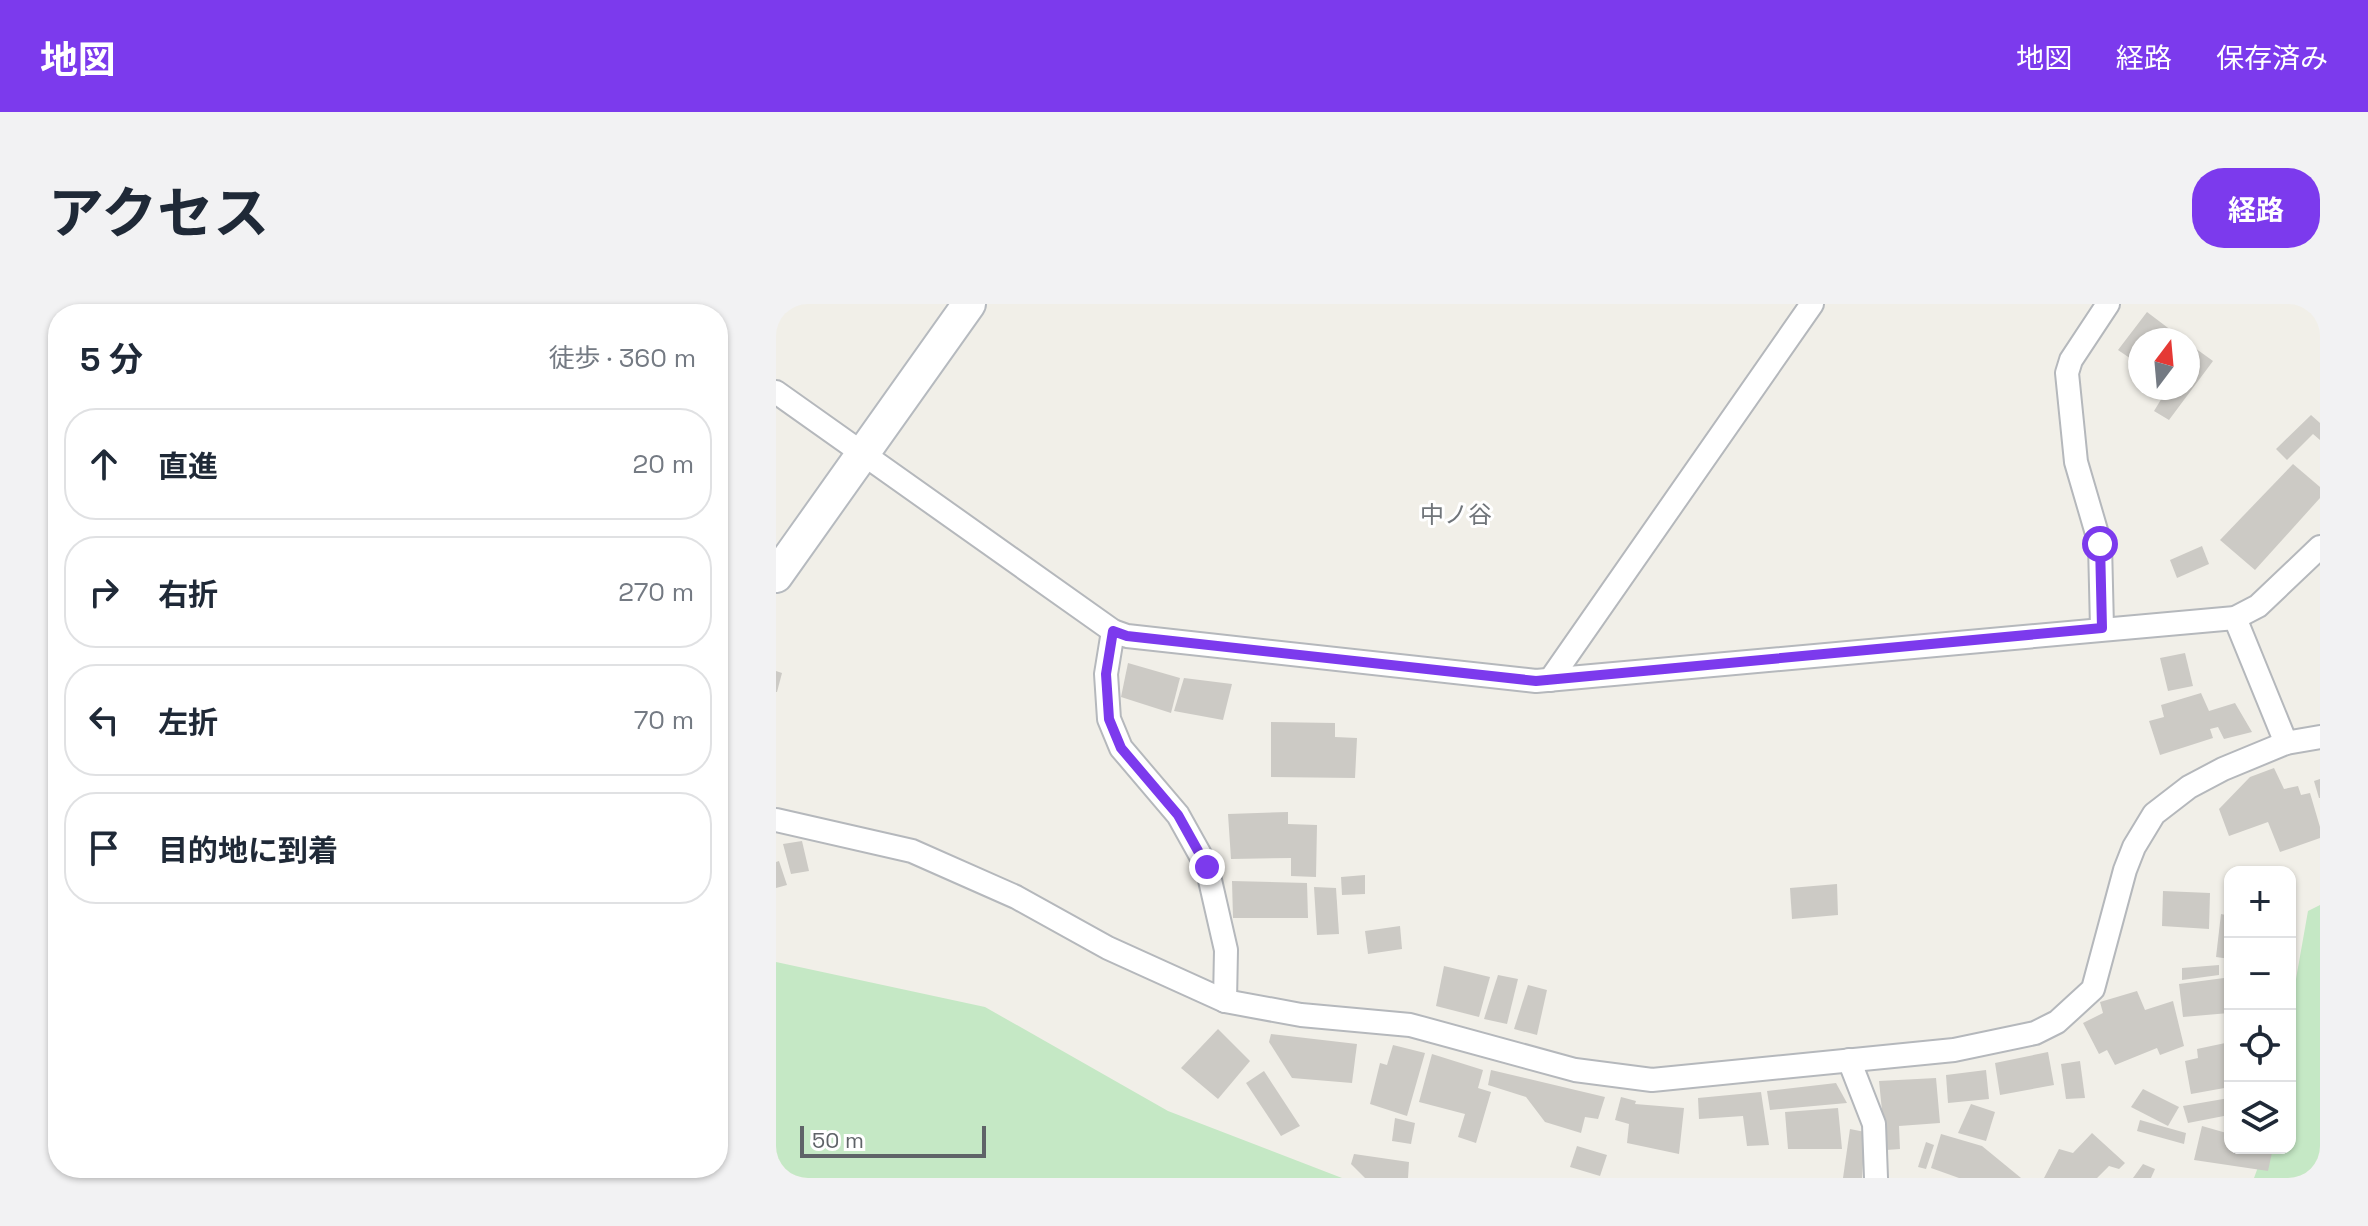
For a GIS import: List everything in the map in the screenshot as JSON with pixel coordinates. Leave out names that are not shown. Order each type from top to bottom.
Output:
[{"type":"street","points":[[776,576],[969,304]]},
{"type":"street","points":[[1550,680],[1812,304]]},
{"type":"street","points":[[2102,628],[2100,544],[2076,462],[2067,373],[2071,360],[2108,304]]},
{"type":"street","points":[[776,392],[864,451],[1113,631],[1127,636],[1550,680],[2235,618],[2258,606],[2320,547]]},
{"type":"street","points":[[2235,618],[2286,743]]},
{"type":"street","points":[[1113,631],[1106,674],[1109,719],[1121,748],[1178,815],[1207,867],[1226,950],[1225,1001]]},
{"type":"street","points":[[776,820],[912,851],[1016,897],[1108,948],[1225,1001],[1301,1015],[1410,1025],[1575,1070],[1652,1080],[1954,1050],[2035,1033],[2057,1022],[2093,989],[2125,870],[2134,847],[2154,814],[2189,787],[2286,743],[2320,737]]},
{"type":"street","points":[[1849,1060],[1874,1124],[1876,1178]]},
{"type":"green space","points":[[2320,905],[2320,1178],[2254,1178],[2263,1154],[2296,1154],[2296,979],[2308,911]]},
{"type":"green space","points":[[776,962],[985,1007],[1168,1111],[1342,1178],[776,1178]]},
{"type":"building","points":[[2147,312],[2168,328],[2135,328]]},
{"type":"building","points":[[2128,337],[2128,357],[2118,350]]},
{"type":"building","points":[[2200,352],[2213,361],[2200,378]]},
{"type":"building","points":[[2161,400],[2184,400],[2169,420],[2154,411]]},
{"type":"building","points":[[2311,415],[2320,423],[2320,440],[2313,434],[2287,460],[2276,449]]},
{"type":"building","points":[[2293,464],[2320,487],[2320,498],[2255,570],[2220,540]]},
{"type":"building","points":[[2202,546],[2209,564],[2177,578],[2170,560]]},
{"type":"building","points":[[2185,653],[2193,686],[2168,691],[2160,658]]},
{"type":"building","points":[[1128,663],[1180,678],[1171,713],[1121,697]]},
{"type":"building","points":[[776,671],[782,673],[777,692],[776,692]]},
{"type":"building","points":[[1184,678],[1232,684],[1223,720],[1174,711]]},
{"type":"building","points":[[2201,693],[2209,711],[2235,703],[2252,732],[2224,739],[2218,727],[2210,729],[2213,738],[2160,755],[2149,721],[2164,717],[2161,705]]},
{"type":"building","points":[[1271,722],[1335,723],[1335,737],[1357,738],[1355,778],[1271,777]]},
{"type":"building","points":[[2274,768],[2284,789],[2298,786],[2301,795],[2310,793],[2320,827],[2320,838],[2280,852],[2268,822],[2229,836],[2219,809],[2250,777]]},
{"type":"building","points":[[2320,779],[2320,798],[2319,798],[2314,781]]},
{"type":"building","points":[[1288,812],[1288,824],[1317,825],[1316,877],[1291,876],[1291,858],[1231,859],[1228,814]]},
{"type":"building","points":[[802,841],[809,871],[791,874],[783,844]]},
{"type":"building","points":[[779,861],[787,885],[776,888],[776,862]]},
{"type":"building","points":[[1365,875],[1365,894],[1342,895],[1341,877]]},
{"type":"building","points":[[1232,881],[1307,883],[1308,918],[1233,918]]},
{"type":"building","points":[[1837,884],[1838,915],[1792,919],[1790,888]]},
{"type":"building","points":[[1314,887],[1336,888],[1339,934],[1317,935]]},
{"type":"building","points":[[2163,891],[2210,893],[2209,929],[2162,926]]},
{"type":"building","points":[[2221,914],[2224,915],[2224,958],[2216,957]]},
{"type":"building","points":[[1400,926],[1402,949],[1368,954],[1365,931]]},
{"type":"building","points":[[2219,965],[2219,975],[2182,980],[2182,968]]},
{"type":"building","points":[[1444,966],[1490,977],[1479,1017],[1436,1006]]},
{"type":"building","points":[[1498,975],[1518,979],[1507,1024],[1484,1019]]},
{"type":"building","points":[[2224,978],[2224,1013],[2183,1017],[2179,984]]},
{"type":"building","points":[[1528,985],[1547,990],[1537,1035],[1514,1029]]},
{"type":"building","points":[[2137,991],[2145,1010],[2173,1001],[2184,1046],[2160,1055],[2157,1048],[2115,1065],[2107,1050],[2099,1054],[2083,1023],[2103,1013],[2100,1002]]},
{"type":"building","points":[[1218,1029],[1250,1061],[1218,1099],[1181,1068]]},
{"type":"building","points":[[1271,1034],[1357,1044],[1352,1083],[1292,1078],[1269,1042]]},
{"type":"building","points":[[2224,1043],[2224,1088],[2191,1094],[2185,1061],[2198,1058],[2197,1049]]},
{"type":"building","points":[[1393,1045],[1425,1053],[1407,1116],[1370,1104],[1380,1063],[1387,1065]]},
{"type":"building","points":[[2048,1052],[2054,1085],[2000,1095],[1995,1063]]},
{"type":"building","points":[[1432,1054],[1483,1070],[1478,1088],[1491,1092],[1476,1143],[1458,1137],[1465,1114],[1419,1102]]},
{"type":"building","points":[[2080,1061],[2085,1098],[2066,1099],[2061,1064]]},
{"type":"building","points":[[1491,1070],[1605,1097],[1598,1119],[1585,1117],[1581,1133],[1545,1122],[1526,1097],[1488,1085]]},
{"type":"building","points":[[1986,1070],[1989,1099],[1948,1103],[1946,1075]]},
{"type":"building","points":[[1264,1071],[1300,1126],[1281,1136],[1246,1083]]},
{"type":"building","points":[[1936,1078],[1940,1123],[1899,1126],[1900,1149],[1886,1150],[1879,1081]]},
{"type":"building","points":[[1836,1083],[1847,1103],[1770,1110],[1767,1091]]},
{"type":"building","points":[[2143,1089],[2179,1107],[2168,1126],[2131,1107]]},
{"type":"building","points":[[1761,1092],[1769,1145],[1747,1146],[1743,1116],[1699,1119],[1698,1098]]},
{"type":"building","points":[[1621,1097],[1636,1101],[1635,1104],[1684,1108],[1679,1154],[1627,1143],[1629,1124],[1615,1120]]},
{"type":"building","points":[[2224,1099],[2224,1116],[2188,1123],[2183,1106]]},
{"type":"building","points":[[1971,1104],[1995,1112],[1986,1141],[1958,1133]]},
{"type":"building","points":[[1838,1108],[1842,1149],[1788,1149],[1785,1112]]},
{"type":"building","points":[[1395,1118],[1415,1123],[1411,1144],[1392,1141]]},
{"type":"building","points":[[2140,1120],[2186,1133],[2184,1144],[2137,1131]]},
{"type":"building","points":[[2202,1126],[2224,1132],[2224,1154],[2272,1154],[2268,1171],[2194,1160]]},
{"type":"building","points":[[1850,1129],[1865,1132],[1862,1178],[1843,1178]]},
{"type":"building","points":[[2092,1133],[2125,1163],[2119,1169],[2109,1166],[2097,1178],[2044,1178],[2059,1149],[2073,1153]]},
{"type":"building","points":[[1941,1134],[1982,1146],[2021,1178],[1959,1178],[1931,1168]]},
{"type":"building","points":[[1926,1142],[1934,1145],[1926,1169],[1918,1167]]},
{"type":"building","points":[[1577,1146],[1607,1155],[1600,1176],[1570,1167]]},
{"type":"building","points":[[1354,1154],[1409,1162],[1408,1178],[1365,1178],[1351,1164]]},
{"type":"building","points":[[2143,1164],[2155,1169],[2151,1178],[2133,1178]]},
{"type":"district","name":"中ノ谷","points":[[1456,515]]},
{"type":"route","points":[[1207,867],[1178,815],[1121,748],[1109,719],[1106,674],[1113,631],[1127,636],[1536,681],[1550,680],[2102,628],[2100,544]]}]
